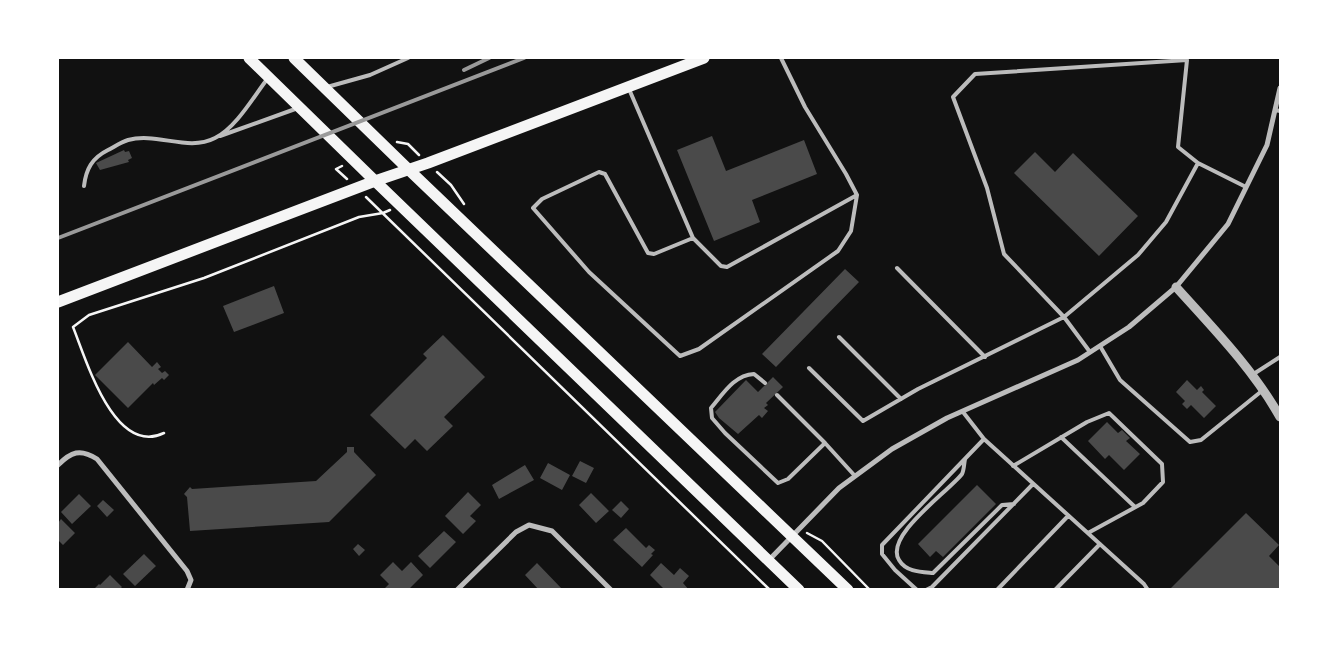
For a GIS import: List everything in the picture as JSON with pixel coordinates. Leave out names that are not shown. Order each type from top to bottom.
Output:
[{"type":"main road","points":[[249,58],[799,590]]},
{"type":"main road","points":[[294,58],[408,170],[793,535],[848,590]]},
{"type":"main road","points":[[58,302],[704,58]]},
{"type":"street","points":[[769,560],[839,488],[892,449],[962,412],[1078,360],[1129,327],[1176,287],[1228,224],[1267,144],[1278,110],[1280,88]]},
{"type":"street","points":[[1176,287],[1230,346],[1263,390],[1280,417]]},
{"type":"street","points":[[58,465],[72,453],[90,454],[97,459],[187,571],[191,580],[187,590]]},
{"type":"street","points":[[457,590],[516,532],[529,526],[552,531],[611,590]]},
{"type":"lane","points":[[325,88],[370,75],[408,58]]},
{"type":"lane","points":[[693,238],[654,254],[648,253],[605,174],[598,172],[542,199],[533,208],[589,272],[680,356],[699,349],[838,251],[851,231],[857,195],[805,107],[781,58]]},
{"type":"lane","points":[[1090,352],[1064,316],[1004,254],[987,188],[953,97],[975,74],[1187,60],[1178,147],[1198,163],[1246,187]]},
{"type":"lane","points":[[217,137],[238,118],[269,76]]},
{"type":"lane","points":[[628,87],[693,238],[721,266],[726,267],[857,195]]},
{"type":"lane","points":[[84,186],[88,169],[93,159],[129,140],[150,138],[199,143],[301,108]]},
{"type":"lane","points":[[809,368],[864,421],[901,399],[1064,316],[1144,248],[1166,222],[1198,163]]},
{"type":"lane","points":[[897,268],[985,357]]},
{"type":"lane","points":[[839,337],[901,399]]},
{"type":"lane","points":[[1100,346],[1120,380],[1190,442],[1202,440],[1263,390]]},
{"type":"lane","points":[[1252,375],[1280,357]]},
{"type":"lane","points":[[765,383],[754,374],[744,374],[736,380],[711,408],[712,418],[725,433],[778,483],[788,479],[825,443]]},
{"type":"lane","points":[[777,395],[855,476]]},
{"type":"lane","points":[[962,412],[984,439],[1148,590]]},
{"type":"lane","points":[[1013,466],[1087,422],[1109,414],[1162,464],[1163,482],[1143,503],[1088,533]]},
{"type":"lane","points":[[1061,437],[1135,507]]},
{"type":"lane","points":[[917,590],[895,570],[882,554],[882,545],[984,439]]},
{"type":"lane","points":[[965,459],[963,472],[906,529],[898,543],[896,556],[901,563],[918,572],[933,573],[1002,506],[1014,504]]},
{"type":"lane","points":[[926,590],[932,587],[1033,484]]},
{"type":"lane","points":[[997,590],[1068,516]]},
{"type":"lane","points":[[1055,590],[1100,544]]},
{"type":"path","points":[[336,169],[770,590]]},
{"type":"path","points":[[432,192],[450,184]]},
{"type":"path","points":[[164,433],[155,437],[143,437],[130,431],[110,412],[101,398],[73,326],[89,315],[204,278],[359,217],[383,213],[400,206]]},
{"type":"building","points":[[712,136],[726,171],[804,140],[817,174],[752,200],[760,222],[714,241],[677,150]]},
{"type":"building","points":[[124,150],[125,152],[129,151],[132,158],[128,160],[129,162],[100,170],[96,163]]},
{"type":"building","points":[[1035,152],[1055,172],[1073,153],[1138,216],[1099,256],[1014,173]]},
{"type":"building","points":[[845,269],[859,282],[776,367],[762,354]]},
{"type":"building","points":[[274,286],[284,313],[234,332],[223,306]]},
{"type":"building","points":[[443,335],[485,377],[444,417],[453,426],[427,451],[415,439],[405,449],[370,415],[427,358],[423,354]]},
{"type":"building","points":[[128,342],[152,367],[157,362],[161,367],[158,369],[162,373],[165,371],[169,375],[154,385],[153,383],[128,408],[95,375]]},
{"type":"building","points":[[773,377],[783,387],[766,403],[768,405],[764,408],[768,411],[762,418],[759,415],[738,434],[719,418],[715,412],[746,380],[758,392]]},
{"type":"building","points":[[1187,380],[1197,390],[1201,386],[1204,390],[1202,392],[1216,406],[1204,418],[1191,405],[1187,409],[1182,404],[1185,401],[1176,392]]},
{"type":"building","points":[[1107,422],[1118,433],[1122,430],[1130,438],[1126,441],[1140,454],[1124,470],[1109,455],[1105,459],[1088,441]]},
{"type":"building","points":[[347,447],[354,447],[354,452],[376,475],[329,522],[190,531],[187,497],[184,494],[190,487],[192,489],[316,481],[347,452]]},
{"type":"building","points":[[580,461],[594,468],[586,483],[572,476]]},
{"type":"building","points":[[548,463],[570,475],[562,490],[540,478]]},
{"type":"building","points":[[525,465],[534,480],[499,499],[492,485]]},
{"type":"building","points":[[977,485],[996,504],[943,557],[936,551],[930,557],[918,544]]},
{"type":"building","points":[[468,492],[481,505],[470,516],[476,521],[463,534],[445,516]]},
{"type":"building","points":[[591,493],[609,511],[596,523],[579,505]]},
{"type":"building","points":[[79,494],[91,506],[72,524],[61,512]]},
{"type":"building","points":[[103,500],[114,510],[107,517],[97,506]]},
{"type":"building","points":[[621,501],[629,509],[621,518],[612,510]]},
{"type":"building","points":[[1246,513],[1279,545],[1269,556],[1280,567],[1280,590],[1169,590]]},
{"type":"building","points":[[61,519],[75,533],[63,545],[58,540],[58,523]]},
{"type":"building","points":[[626,528],[646,548],[649,545],[655,550],[642,567],[613,540]]},
{"type":"building","points":[[444,531],[456,542],[430,568],[418,556]]},
{"type":"building","points":[[358,544],[365,550],[359,556],[353,549]]},
{"type":"building","points":[[144,554],[156,566],[135,586],[123,574]]},
{"type":"building","points":[[393,562],[402,571],[411,562],[423,575],[408,590],[383,590],[389,584],[380,575]]},
{"type":"building","points":[[537,563],[563,590],[539,590],[525,575]]},
{"type":"building","points":[[661,563],[674,575],[680,568],[689,576],[683,583],[689,590],[665,590],[650,575]]},
{"type":"building","points":[[110,575],[122,587],[119,590],[93,590],[100,585]]},
{"type":"railway","points":[[464,70],[489,58]]},
{"type":"railway","points":[[58,238],[524,58]]}]
